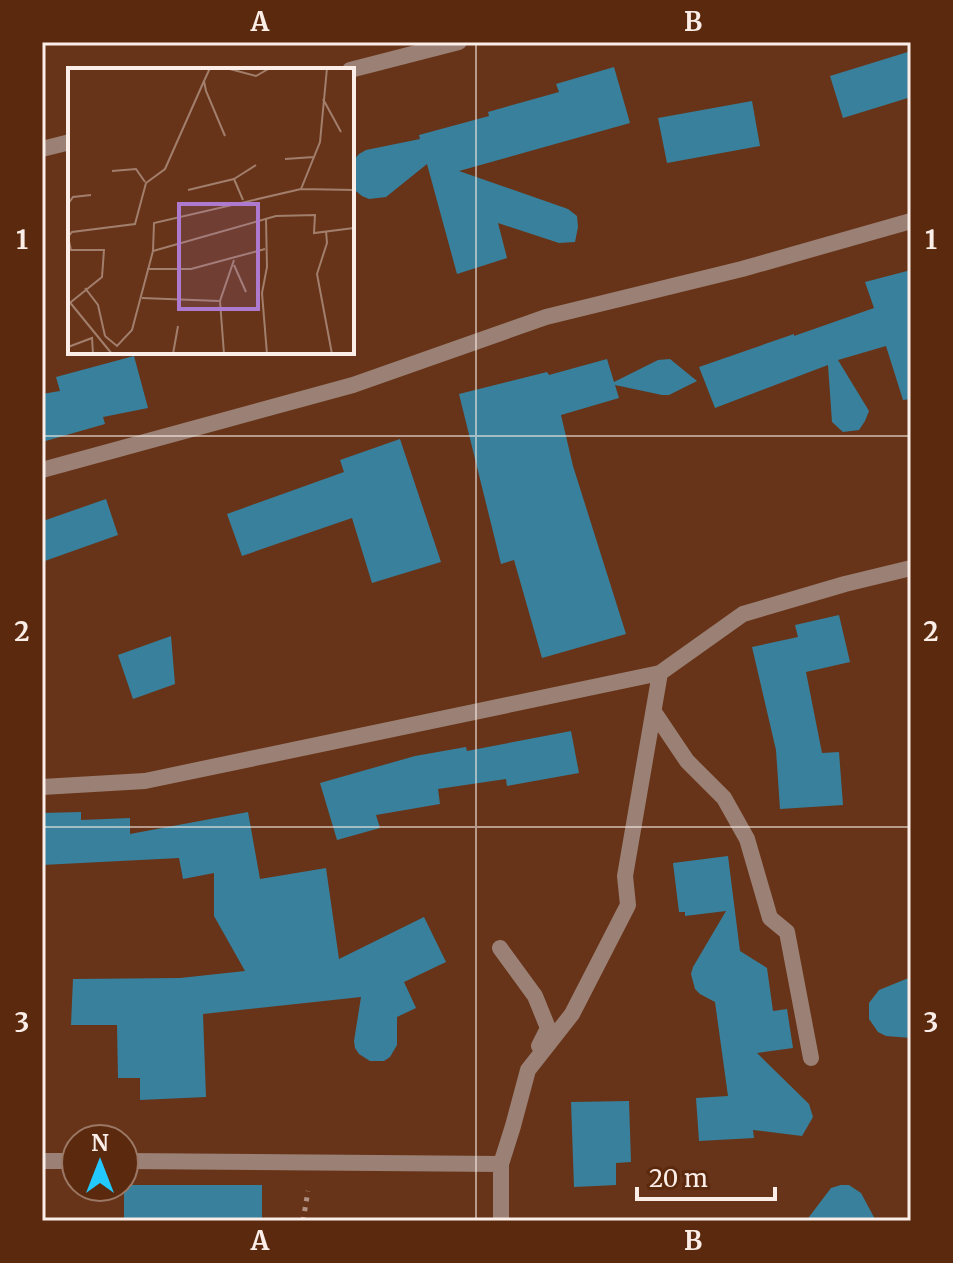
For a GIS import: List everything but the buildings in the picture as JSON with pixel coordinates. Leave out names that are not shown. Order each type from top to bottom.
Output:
[{"type":"street","points":[[354,69],[459,42]]},
{"type":"street","points":[[42,149],[68,142]]},
{"type":"street","points":[[42,470],[353,385],[546,317],[742,269],[911,221]]},
{"type":"street","points":[[42,787],[145,781],[660,673],[743,614],[911,568]]},
{"type":"street","points":[[528,1070],[572,1014],[628,905],[625,876],[660,673]]},
{"type":"street","points":[[654,712],[687,761],[724,798],[747,839],[770,918],[787,932],[811,1058]]},
{"type":"street","points":[[500,948],[535,996],[548,1028],[528,1070],[501,1164],[501,1221]]},
{"type":"street","points":[[140,1161],[501,1164]]}]
